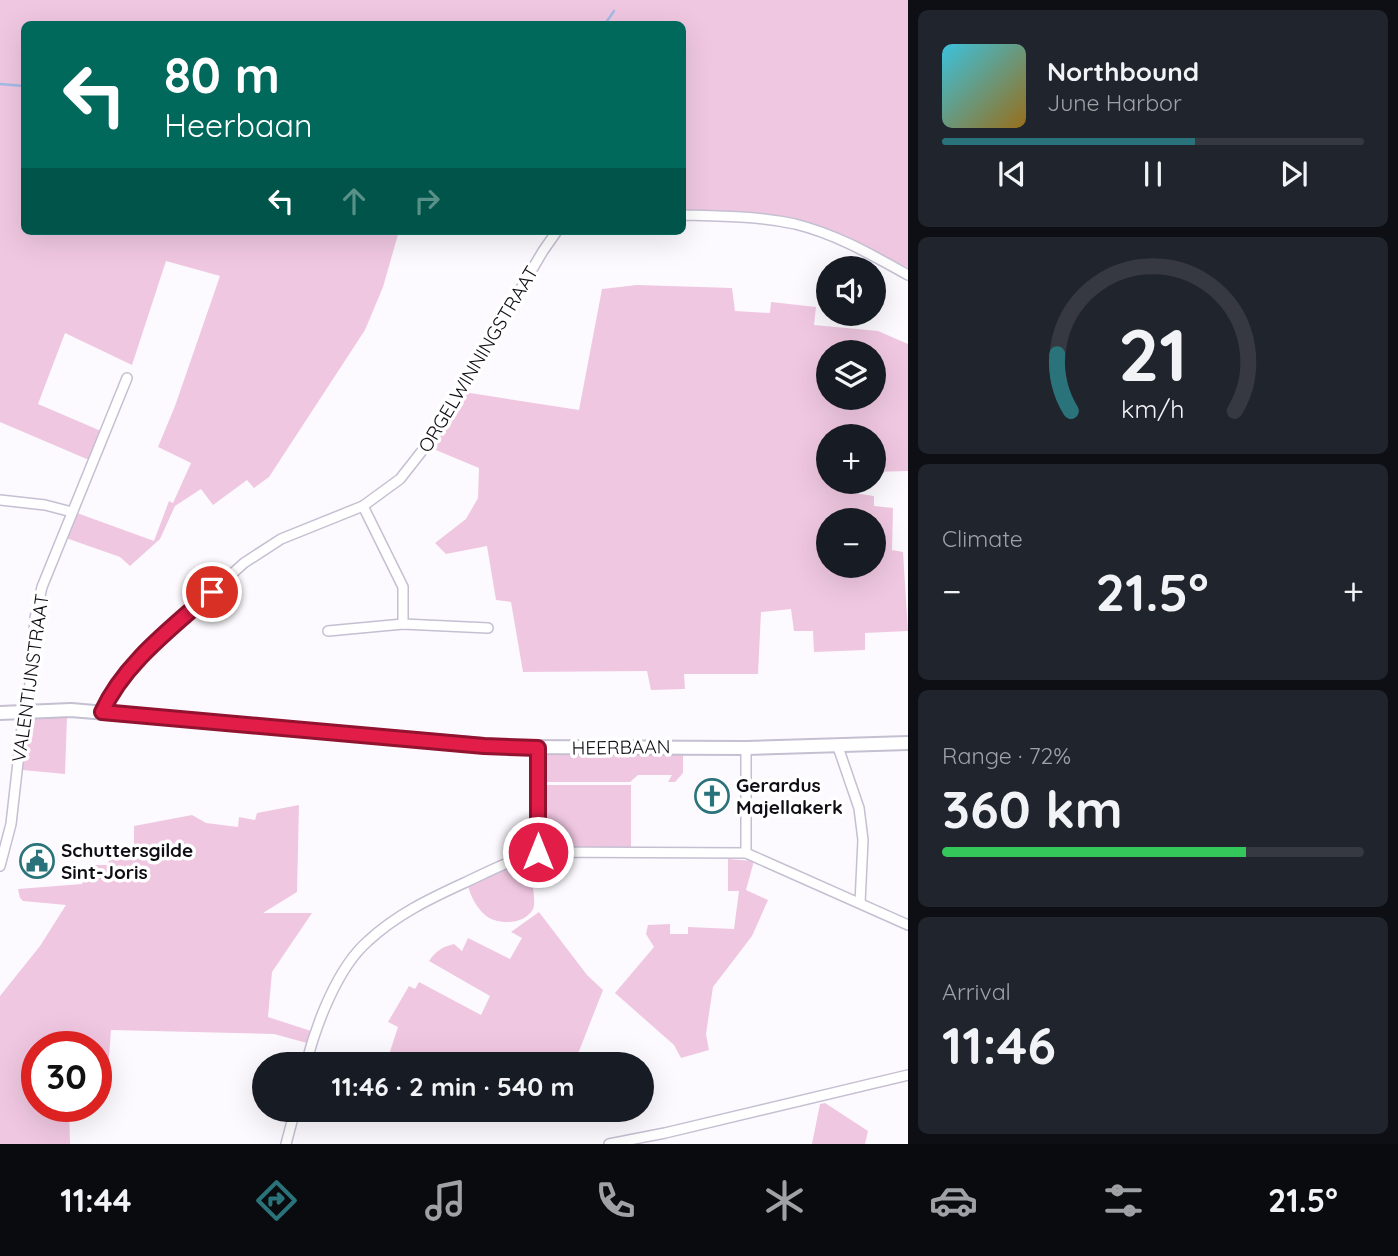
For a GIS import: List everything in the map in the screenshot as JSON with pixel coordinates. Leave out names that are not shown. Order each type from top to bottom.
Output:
[{"type":"street","points":[[686,215],[752,218],[797,225],[836,238],[908,275]]},
{"type":"street","name":"ORGELWINNINGSTRAAT","points":[[102,712],[111,695],[151,647],[244,563],[281,539],[363,506],[400,479],[427,447],[554,235]]},
{"type":"street","name":"VALENTIJNSTRAAT","points":[[0,866],[11,824],[38,603],[47,571],[127,378]]},
{"type":"street","points":[[0,500],[45,505],[72,512]]},
{"type":"street","points":[[363,506],[403,587],[403,624]]},
{"type":"street","points":[[328,631],[403,624],[488,628]]},
{"type":"street","name":"HEERBAAN","points":[[0,713],[102,712],[484,746],[538,748],[838,747],[908,743]]},
{"type":"street","points":[[838,747],[859,808],[863,840],[860,902]]},
{"type":"street","points":[[538,748],[538,852]]},
{"type":"street","points":[[746,748],[746,853]]},
{"type":"street","points":[[310,1052],[321,1013],[349,964],[365,943],[418,904],[516,859],[538,852],[746,853],[908,925]]},
{"type":"street","points":[[609,1144],[908,1075]]},
{"type":"street","points":[[286,1144],[292,1122]]},
{"type":"shaded area","points":[[0,0],[908,0],[908,268],[852,240],[773,215],[686,211],[686,21],[21,21],[21,235],[398,235],[383,287],[365,330],[269,477],[254,488],[247,480],[213,505],[201,489],[175,506],[160,539],[130,566],[120,557],[66,538],[77,513],[154,541],[169,501],[173,503],[191,463],[158,447],[220,276],[166,261],[132,365],[65,333],[38,404],[101,431],[89,460],[0,422]]},
{"type":"shaded area","points":[[637,285],[732,288],[735,311],[770,313],[771,302],[816,307],[816,326],[878,331],[908,344],[908,471],[886,472],[886,424],[816,424],[816,494],[874,496],[874,506],[893,508],[892,550],[903,552],[908,631],[865,633],[865,650],[814,652],[813,631],[794,631],[791,609],[761,612],[758,674],[684,674],[685,689],[651,690],[647,671],[523,672],[511,602],[496,600],[487,546],[446,554],[435,543],[466,519],[478,498],[479,468],[431,448],[464,392],[579,410],[602,289]]},
{"type":"shaded area","points":[[67,717],[65,774],[22,770],[28,718]]},
{"type":"shaded area","points":[[546,753],[683,753],[683,773],[675,782],[668,782],[672,775],[638,775],[630,782],[547,782],[542,779],[542,761]]},
{"type":"shaded area","points":[[546,785],[631,785],[631,848],[547,846],[542,840],[542,789]]},
{"type":"shaded area","points":[[299,805],[297,892],[263,913],[312,913],[272,972],[268,1017],[311,1031],[307,1043],[274,1034],[21,1031],[21,1122],[69,1122],[70,1144],[0,1144],[0,996],[40,946],[66,905],[23,901],[18,889],[82,884],[92,865],[109,865],[107,848],[134,850],[134,826],[192,815],[206,823],[238,827],[239,817],[255,820],[257,813]]},
{"type":"shaded area","points":[[728,859],[754,861],[746,890],[768,900],[752,936],[713,987],[706,1034],[709,1050],[681,1058],[674,1045],[615,993],[654,947],[646,934],[648,925],[670,924],[670,934],[688,934],[688,927],[734,929],[739,891],[728,891]]},
{"type":"shaded area","points":[[528,861],[533,886],[533,909],[517,921],[503,922],[489,918],[474,901],[468,886]]},
{"type":"shaded area","points":[[539,912],[587,975],[603,990],[579,1052],[390,1052],[398,1027],[388,1022],[409,986],[415,989],[419,982],[481,1015],[490,996],[429,961],[434,955],[454,944],[462,951],[468,938],[510,959],[522,938],[511,932]]},
{"type":"shaded area","points":[[825,1103],[868,1131],[865,1144],[812,1144],[820,1104]]},
{"type":"waterway","points":[[607,21],[614,11]]},
{"type":"waterway","points":[[0,84],[21,86]]},
{"type":"place","name":"Gerardus Majellakerk","points":[[712,796]]},
{"type":"place","name":"Schuttersgilde Sint-Joris","points":[[37,861]]},
{"type":"route","points":[[212,592],[137,662],[111,695],[102,712],[484,746],[538,748],[538,852]]}]
